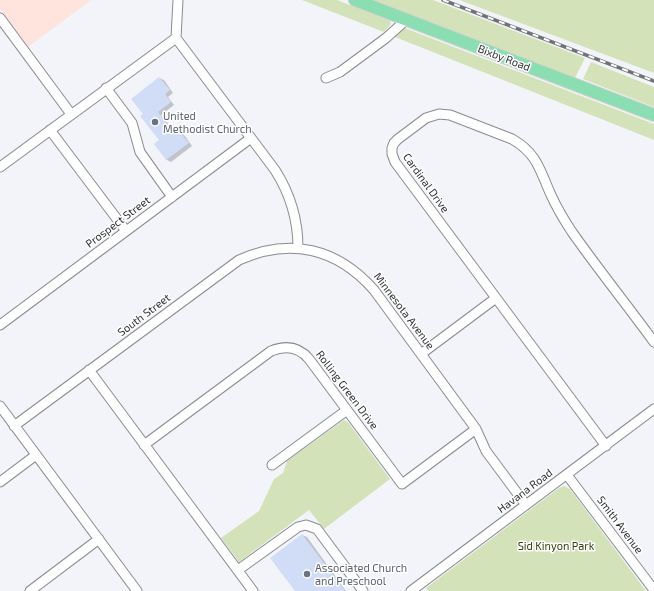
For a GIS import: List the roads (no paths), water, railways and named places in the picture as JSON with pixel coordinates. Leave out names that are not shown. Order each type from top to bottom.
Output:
[{"type":"main road","name":"Bixby Road","points":[[355,0],[654,115]]},
{"type":"street","points":[[178,0],[176,38],[275,170],[290,198],[297,224],[298,248]]},
{"type":"street","points":[[0,18],[71,114]]},
{"type":"street","points":[[326,78],[340,72],[386,38],[406,20]]},
{"type":"street","points":[[0,167],[176,38]]},
{"type":"street","points":[[106,88],[132,123],[140,152],[172,197]]},
{"type":"street","name":"Cardinal Drive","points":[[606,446],[393,159],[392,148],[394,143],[426,118],[439,114],[450,115],[512,139],[528,150],[539,166],[551,195],[572,232],[654,342]]},
{"type":"street","points":[[50,130],[126,231]]},
{"type":"street","name":"Prospect Street","points":[[0,324],[251,138]]},
{"type":"street","name":"Minnesota Avenue","points":[[298,248],[319,252],[342,262],[354,270],[374,290],[476,429],[486,451],[526,505]]},
{"type":"street","name":"South Street","points":[[14,426],[239,260],[266,250],[298,248]]},
{"type":"street","points":[[421,354],[496,298]]},
{"type":"street","name":"Rolling Green Drive","points":[[144,445],[271,351],[278,348],[293,348],[305,354],[402,484],[476,429]]},
{"type":"street","points":[[89,370],[253,591]]},
{"type":"street","points":[[0,406],[137,591]]},
{"type":"street","name":"Havana Road","points":[[411,591],[654,409]]},
{"type":"street","points":[[272,465],[347,410]]},
{"type":"street","points":[[0,482],[36,455]]},
{"type":"street","name":"Smith Avenue","points":[[567,475],[654,590]]},
{"type":"street","points":[[238,570],[298,527],[306,524],[317,529],[363,591]]},
{"type":"street","points":[[30,591],[99,539]]},
{"type":"railway","points":[[443,0],[654,81]]},
{"type":"place","name":"United Methodist Church","points":[[155,122]]},
{"type":"place","name":"Associated Church and Preschool","points":[[307,574]]},
{"type":"park label","name":"Sid Kinyon Park","points":[[556,546]]}]
